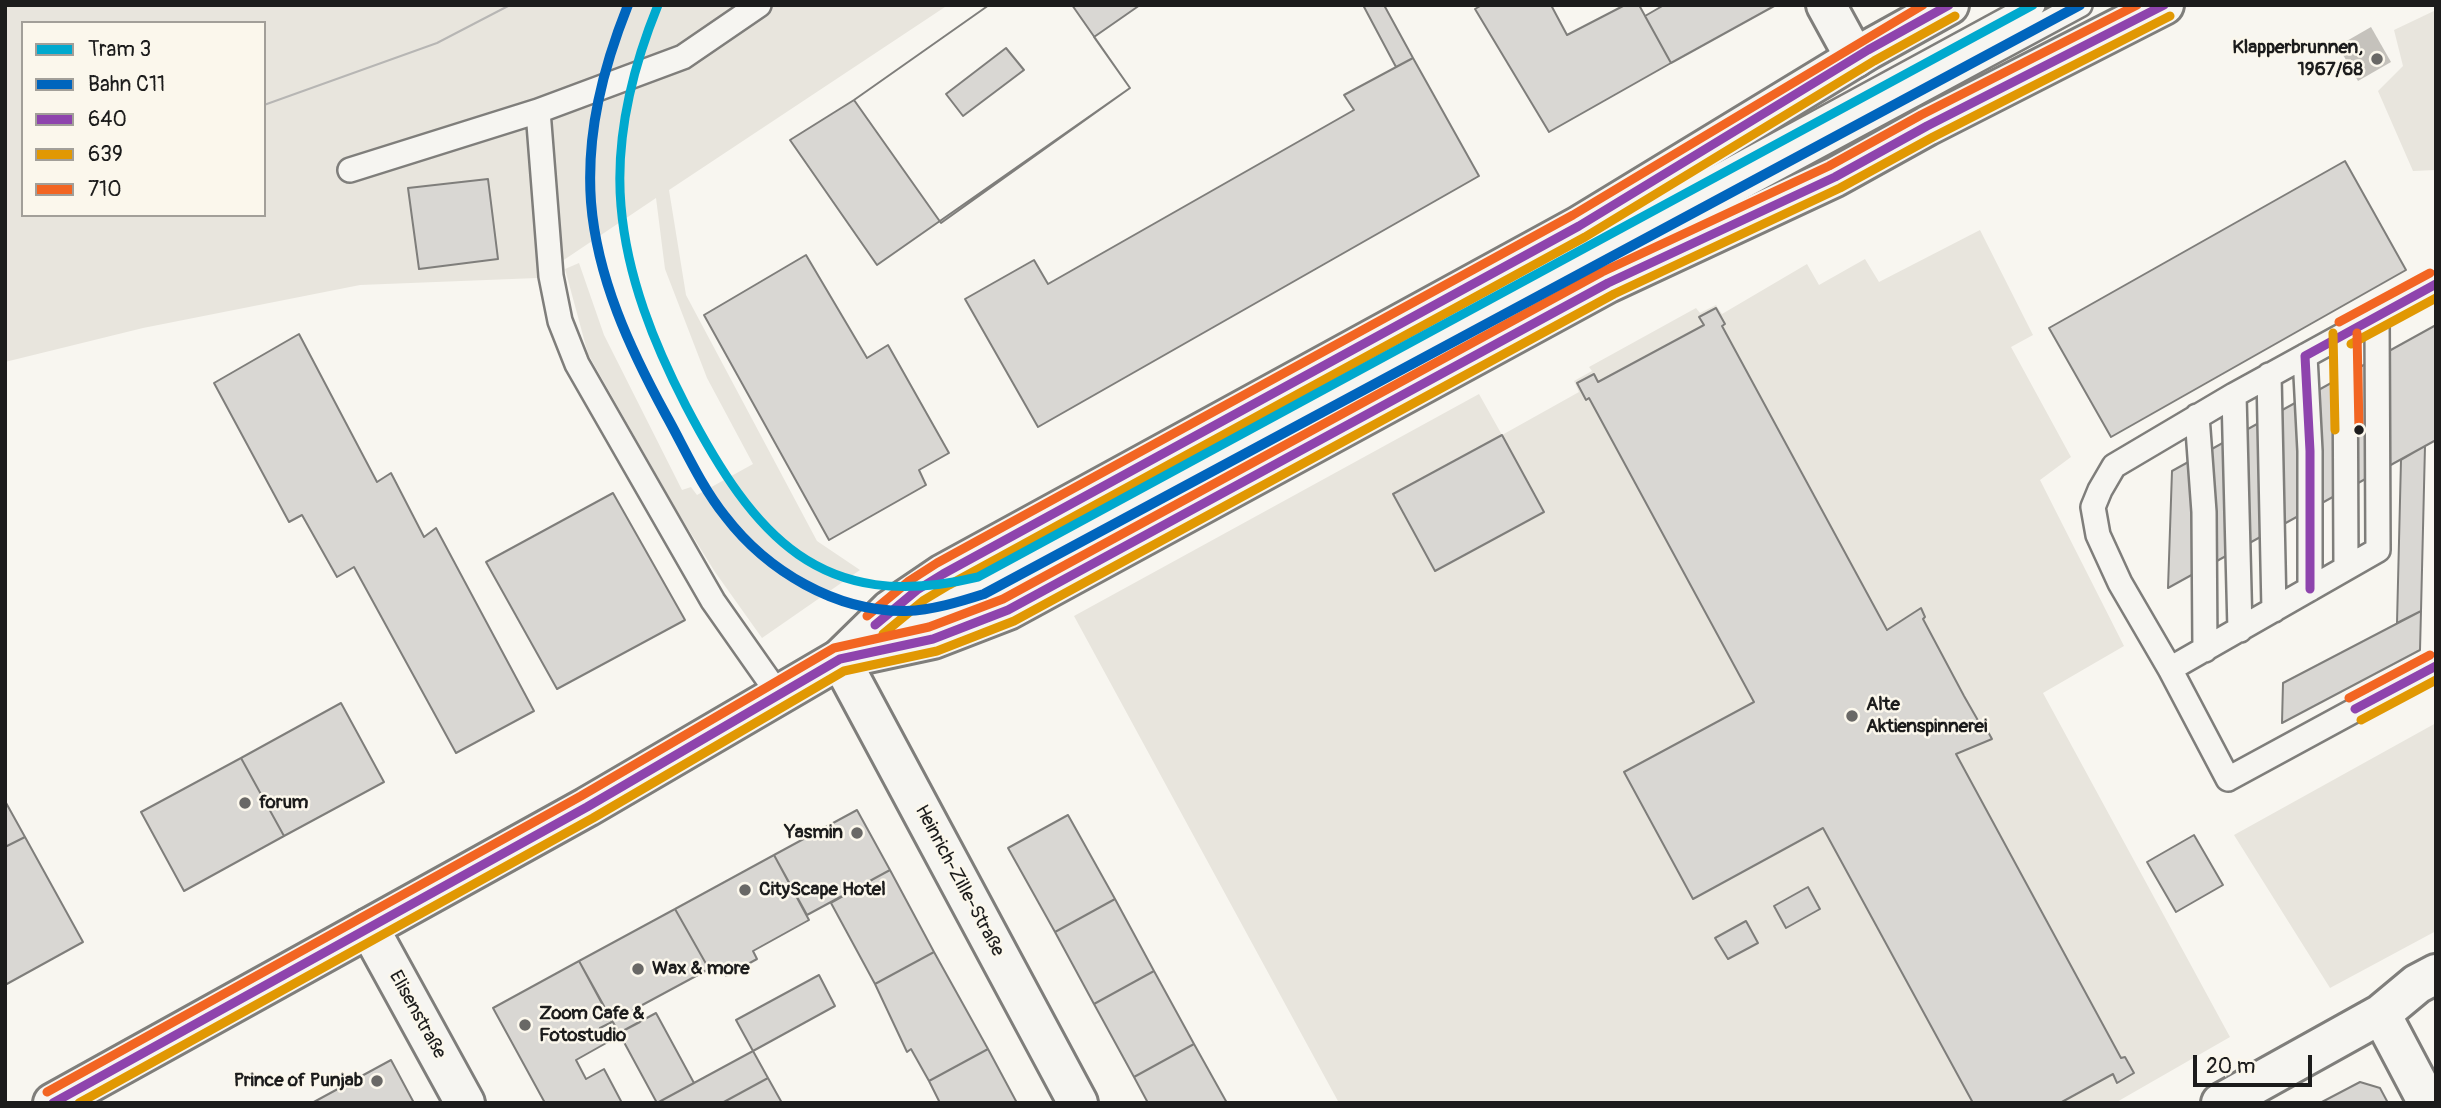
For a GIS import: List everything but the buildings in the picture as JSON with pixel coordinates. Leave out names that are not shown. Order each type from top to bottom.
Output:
[{"type":"main road","points":[[1826,5],[1854,58]]},
{"type":"main road","points":[[53,1103],[587,807],[840,659],[890,610],[943,574],[1610,209],[1854,58],[1949,5]]},
{"type":"main road","points":[[840,659],[933,639],[1008,610],[1584,296],[1835,177],[1939,120],[2164,5]]},
{"type":"main road","name":"Heinrich-Zille-Straße","points":[[840,659],[1077,1103]]},
{"type":"main road","name":"Elisenstraße","points":[[369,928],[464,1103]]},
{"type":"main road","points":[[2221,1103],[2381,1014],[2417,984],[2436,974]]},
{"type":"main road","points":[[2381,1014],[2428,1103]]},
{"type":"lane","points":[[350,170],[538,111],[683,57],[759,5]]},
{"type":"lane","points":[[840,659],[978,577],[2033,5]]},
{"type":"lane","points":[[840,659],[984,594],[1084,542],[2080,5]]},
{"type":"lane","points":[[538,111],[551,276],[560,321],[578,364],[713,601],[779,695]]},
{"type":"lane","points":[[2436,284],[2269,375],[2115,466],[2093,507],[2098,535],[2120,583],[2170,669],[2228,779],[2436,666]]},
{"type":"lane","points":[[2170,669],[2378,550],[2377,317]]},
{"type":"lane","points":[[2345,333],[2346,568]]},
{"type":"lane","points":[[2305,356],[2310,451],[2310,589]]},
{"type":"lane","points":[[2269,375],[2274,610]]},
{"type":"lane","points":[[2234,395],[2240,630]]},
{"type":"lane","points":[[2197,416],[2204,512],[2205,650]]},
{"type":"shaded area","points":[[5,5],[948,5],[669,190],[686,295],[817,541],[860,570],[762,638],[715,572],[677,511],[588,354],[565,269],[579,263],[604,335],[682,490],[691,487],[697,495],[753,464],[707,378],[665,269],[656,198],[537,278],[360,285],[143,328],[5,362]]},
{"type":"shaded area","points":[[2436,10],[2436,170],[2413,171],[2378,91],[2403,66],[2394,30]]},
{"type":"shaded area","points":[[2371,27],[2391,62],[2358,81],[2338,46]]},
{"type":"shaded area","points":[[1980,230],[2033,335],[2011,347],[2071,457],[2040,480],[2124,646],[2043,693],[2230,1037],[2115,1103],[1339,1103],[1074,616],[1479,394],[1502,435],[1579,392],[1574,381],[1592,371],[1589,367],[1696,308],[1700,313],[1716,305],[1722,314],[1807,264],[1819,285],[1865,259],[1879,282]]},
{"type":"shaded area","points":[[2436,723],[2436,931],[2330,988],[2234,835]]},
{"type":"tram line","points":[[266,104],[437,43],[510,5]]},
{"type":"tram line","name":"3","points":[[658,5],[633,79],[623,129],[620,180],[629,258],[663,359],[712,452],[738,493],[767,527],[798,554],[834,574],[875,585],[923,586],[978,577],[2033,5]]},
{"type":"rail line","name":"C11","points":[[628,5],[598,101],[590,176],[594,230],[600,258],[628,339],[701,480],[742,536],[782,570],[829,596],[854,604],[906,611],[955,603],[984,594],[2080,5]]},
{"type":"transit line","name":"710","points":[[867,616],[909,581],[937,563],[1573,215],[1923,5]]},
{"type":"transit line","name":"640","points":[[875,625],[917,590],[943,574],[1579,226],[1868,50],[1949,5]]},
{"type":"transit line","name":"710","points":[[47,1092],[581,796],[834,648],[929,627],[1003,599],[1602,272],[1829,166],[1921,115],[2137,5]]},
{"type":"transit line","name":"640","points":[[53,1103],[587,807],[840,659],[933,639],[1008,610],[1608,283],[1835,177],[1927,126],[2164,5]]},
{"type":"transit line","name":"639","points":[[883,634],[924,600],[949,585],[1585,237],[1874,61],[1955,16]]},
{"type":"transit line","name":"639","points":[[79,1103],[593,818],[844,671],[937,651],[1014,621],[1614,294],[1840,188],[1933,137],[2170,16]]},
{"type":"transit line","name":"710","points":[[2339,322],[2430,273]]},
{"type":"transit line","name":"640","points":[[2305,356],[2436,284]]},
{"type":"transit line","name":"639","points":[[2351,344],[2436,298]]},
{"type":"transit line","name":"639","points":[[2333,333],[2335,430]]},
{"type":"transit line","name":"710","points":[[2357,333],[2359,430]]},
{"type":"transit line","name":"640","points":[[2305,356],[2310,451],[2310,589]]},
{"type":"transit line","name":"710","points":[[2349,698],[2430,655]]},
{"type":"transit line","name":"640","points":[[2355,709],[2436,666]]},
{"type":"transit line","name":"639","points":[[2361,720],[2436,680]]},
{"type":"place","name":"Klapperbrunnen, 1967/68","points":[[2377,59]]},
{"type":"place","name":"Alte Aktienspinnerei","points":[[1852,716]]},
{"type":"place","name":"forum","points":[[245,803]]},
{"type":"place","name":"Yasmin","points":[[857,833]]},
{"type":"place","name":"CityScape Hotel","points":[[745,890]]},
{"type":"place","name":"Wax & more","points":[[638,969]]},
{"type":"place","name":"Zoom Cafe & Fotostudio","points":[[525,1025]]},
{"type":"place","name":"Prince of Punjab","points":[[377,1081]]}]
